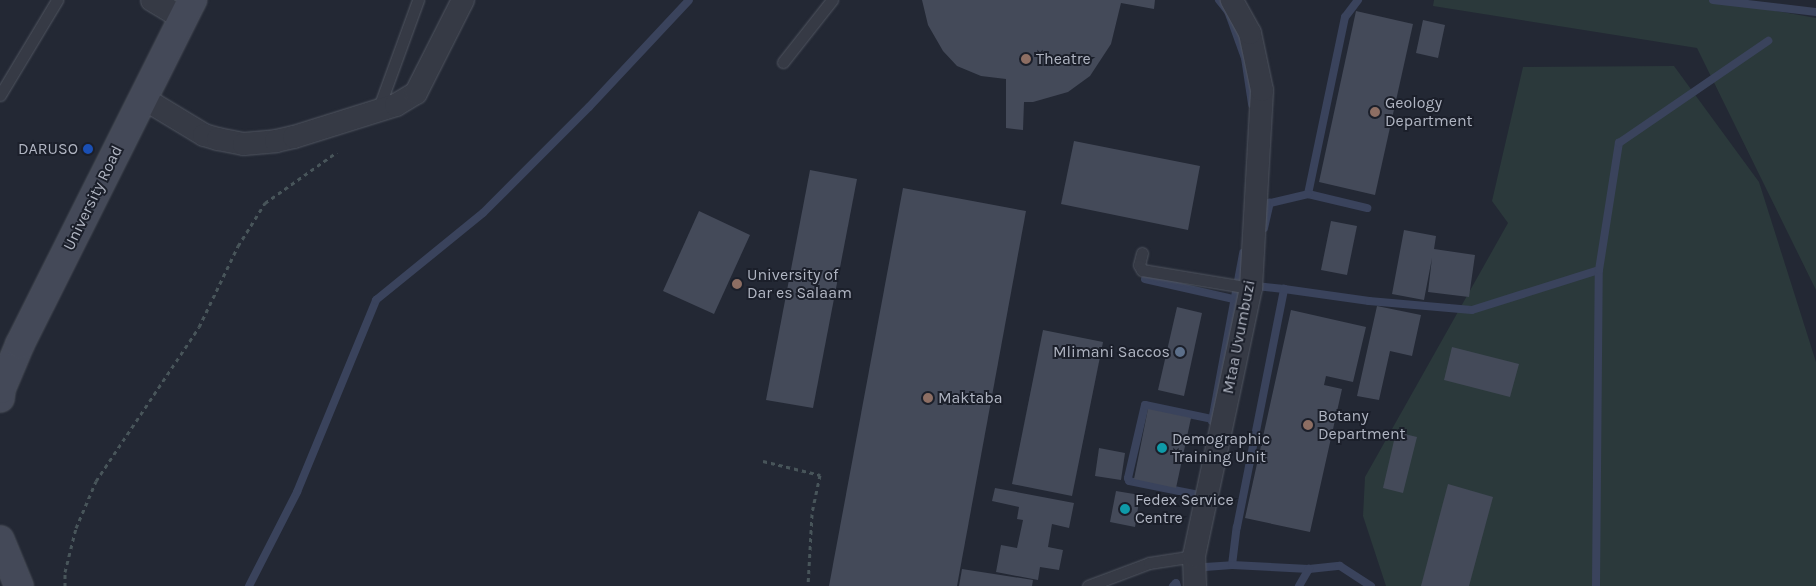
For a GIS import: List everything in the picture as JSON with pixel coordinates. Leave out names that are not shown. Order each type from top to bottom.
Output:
[{"type":"street","points":[[152,0],[187,9]]},
{"type":"street","points":[[143,98],[204,135],[244,144],[294,137],[396,105],[416,93],[463,0]]},
{"type":"street","name":"Mtaa Uvumbuzi","points":[[1195,586],[1194,556],[1251,288],[1262,90],[1250,33],[1232,0]]},
{"type":"street","name":"University Road","points":[[0,398],[1,389],[20,344],[187,9]]},
{"type":"street","points":[[0,540],[19,586]]},
{"type":"lane","points":[[0,95],[57,0]]},
{"type":"lane","points":[[378,110],[418,0]]},
{"type":"lane","points":[[783,62],[832,0]]},
{"type":"lane","points":[[1142,253],[1139,265],[1142,270],[1251,288]]},
{"type":"lane","points":[[1088,586],[1149,563],[1194,556]]},
{"type":"path","points":[[65,586],[65,572],[76,528],[96,481],[199,327],[242,239],[265,203],[339,150]]},
{"type":"path","points":[[763,462],[820,475],[812,514],[808,586]]},
{"type":"shaded area","points":[[1434,0],[1713,0],[1816,18],[1816,290],[1697,48],[1433,6]]},
{"type":"shaded area","points":[[1674,66],[1759,182],[1816,362],[1816,586],[1386,586],[1363,516],[1365,477],[1508,223],[1492,201],[1523,67]]},
{"type":"building","name":"Theatre","points":[[922,0],[1155,0],[1154,9],[1121,3],[1111,44],[1090,76],[1068,92],[1033,102],[1024,102],[1023,130],[1006,128],[1006,79],[981,76],[957,66],[943,51],[928,25]]},
{"type":"building","name":"Geology Department","points":[[1356,11],[1413,24],[1375,195],[1319,182]]},
{"type":"building","points":[[1423,20],[1445,25],[1438,58],[1416,53]]},
{"type":"building","points":[[1074,141],[1200,166],[1188,230],[1061,204]]},
{"type":"building","points":[[810,170],[857,179],[813,408],[766,400]]},
{"type":"building","name":"Maktaba","points":[[903,188],[1026,211],[957,586],[829,586]]},
{"type":"building","points":[[699,211],[750,235],[714,314],[663,291]]},
{"type":"building","points":[[1331,221],[1357,226],[1347,275],[1321,270]]},
{"type":"building","points":[[1404,230],[1436,236],[1434,249],[1475,255],[1469,297],[1428,292],[1432,258],[1424,300],[1392,294]]},
{"type":"building","points":[[1377,306],[1421,315],[1412,356],[1390,351],[1379,400],[1357,396]]},
{"type":"building","name":"Mlimani Saccos","points":[[1177,307],[1202,313],[1184,396],[1158,390]]},
{"type":"building","name":"Botany Department","points":[[1291,310],[1366,327],[1353,382],[1326,376],[1324,385],[1342,389],[1310,532],[1245,518]]},
{"type":"building","points":[[1043,330],[1103,342],[1072,496],[1012,484]]},
{"type":"building","points":[[1452,347],[1519,364],[1510,397],[1444,380]]},
{"type":"building","name":"Demographic Training Unit","points":[[1148,409],[1191,418],[1176,488],[1134,479]]},
{"type":"building","points":[[1396,432],[1417,437],[1403,493],[1383,488]]},
{"type":"building","points":[[1099,448],[1125,453],[1121,480],[1095,476]]},
{"type":"building","points":[[1448,484],[1493,497],[1469,586],[1421,586]]},
{"type":"building","points":[[995,488],[1074,503],[1069,528],[1052,524],[1048,547],[1063,550],[1059,570],[1040,567],[1038,580],[996,572],[1001,545],[1017,548],[1023,520],[1017,519],[1019,507],[992,501]]},
{"type":"building","name":"Fedex Service Centre","points":[[1116,491],[1140,495],[1135,527],[1110,522]]},
{"type":"building","points":[[962,569],[1033,580],[1032,586],[959,586]]},
{"type":"waterway","points":[[249,586],[297,492],[376,300],[483,213],[589,107],[689,0]]},
{"type":"waterway","points":[[1219,0],[1228,11],[1245,58],[1252,104]]},
{"type":"waterway","points":[[1358,0],[1345,17],[1308,194],[1367,208]]},
{"type":"waterway","points":[[1713,0],[1816,12]]},
{"type":"waterway","points":[[1596,586],[1599,270],[1619,143],[1768,41]]},
{"type":"waterway","points":[[1264,228],[1270,203],[1308,194]]},
{"type":"waterway","points":[[1212,421],[1243,253]]},
{"type":"waterway","points":[[1232,565],[1237,527],[1284,289],[1369,301],[1472,310],[1599,270]]},
{"type":"waterway","points":[[1145,279],[1233,299]]},
{"type":"waterway","points":[[1257,283],[1256,286],[1284,289]]},
{"type":"waterway","points":[[1199,495],[1129,481],[1128,478],[1145,405],[1212,419]]},
{"type":"waterway","points":[[1205,567],[1232,565],[1309,569],[1340,566],[1371,586]]},
{"type":"waterway","points":[[1299,586],[1309,569]]},
{"type":"waterway","points":[[1173,586],[1176,583],[1177,586]]},
{"type":"place","name":"Theatre","points":[[1026,59]]},
{"type":"place","name":"Geology Department","points":[[1375,112]]},
{"type":"place","name":"DARUSO","points":[[88,149]]},
{"type":"place","name":"University of Dar es Salaam","points":[[737,284]]},
{"type":"place","name":"Mlimani Saccos","points":[[1180,352]]},
{"type":"place","name":"Maktaba","points":[[928,398]]},
{"type":"place","name":"Botany Department","points":[[1308,425]]},
{"type":"place","name":"Demographic Training Unit","points":[[1162,448]]},
{"type":"place","name":"Fedex Service Centre","points":[[1125,509]]}]
